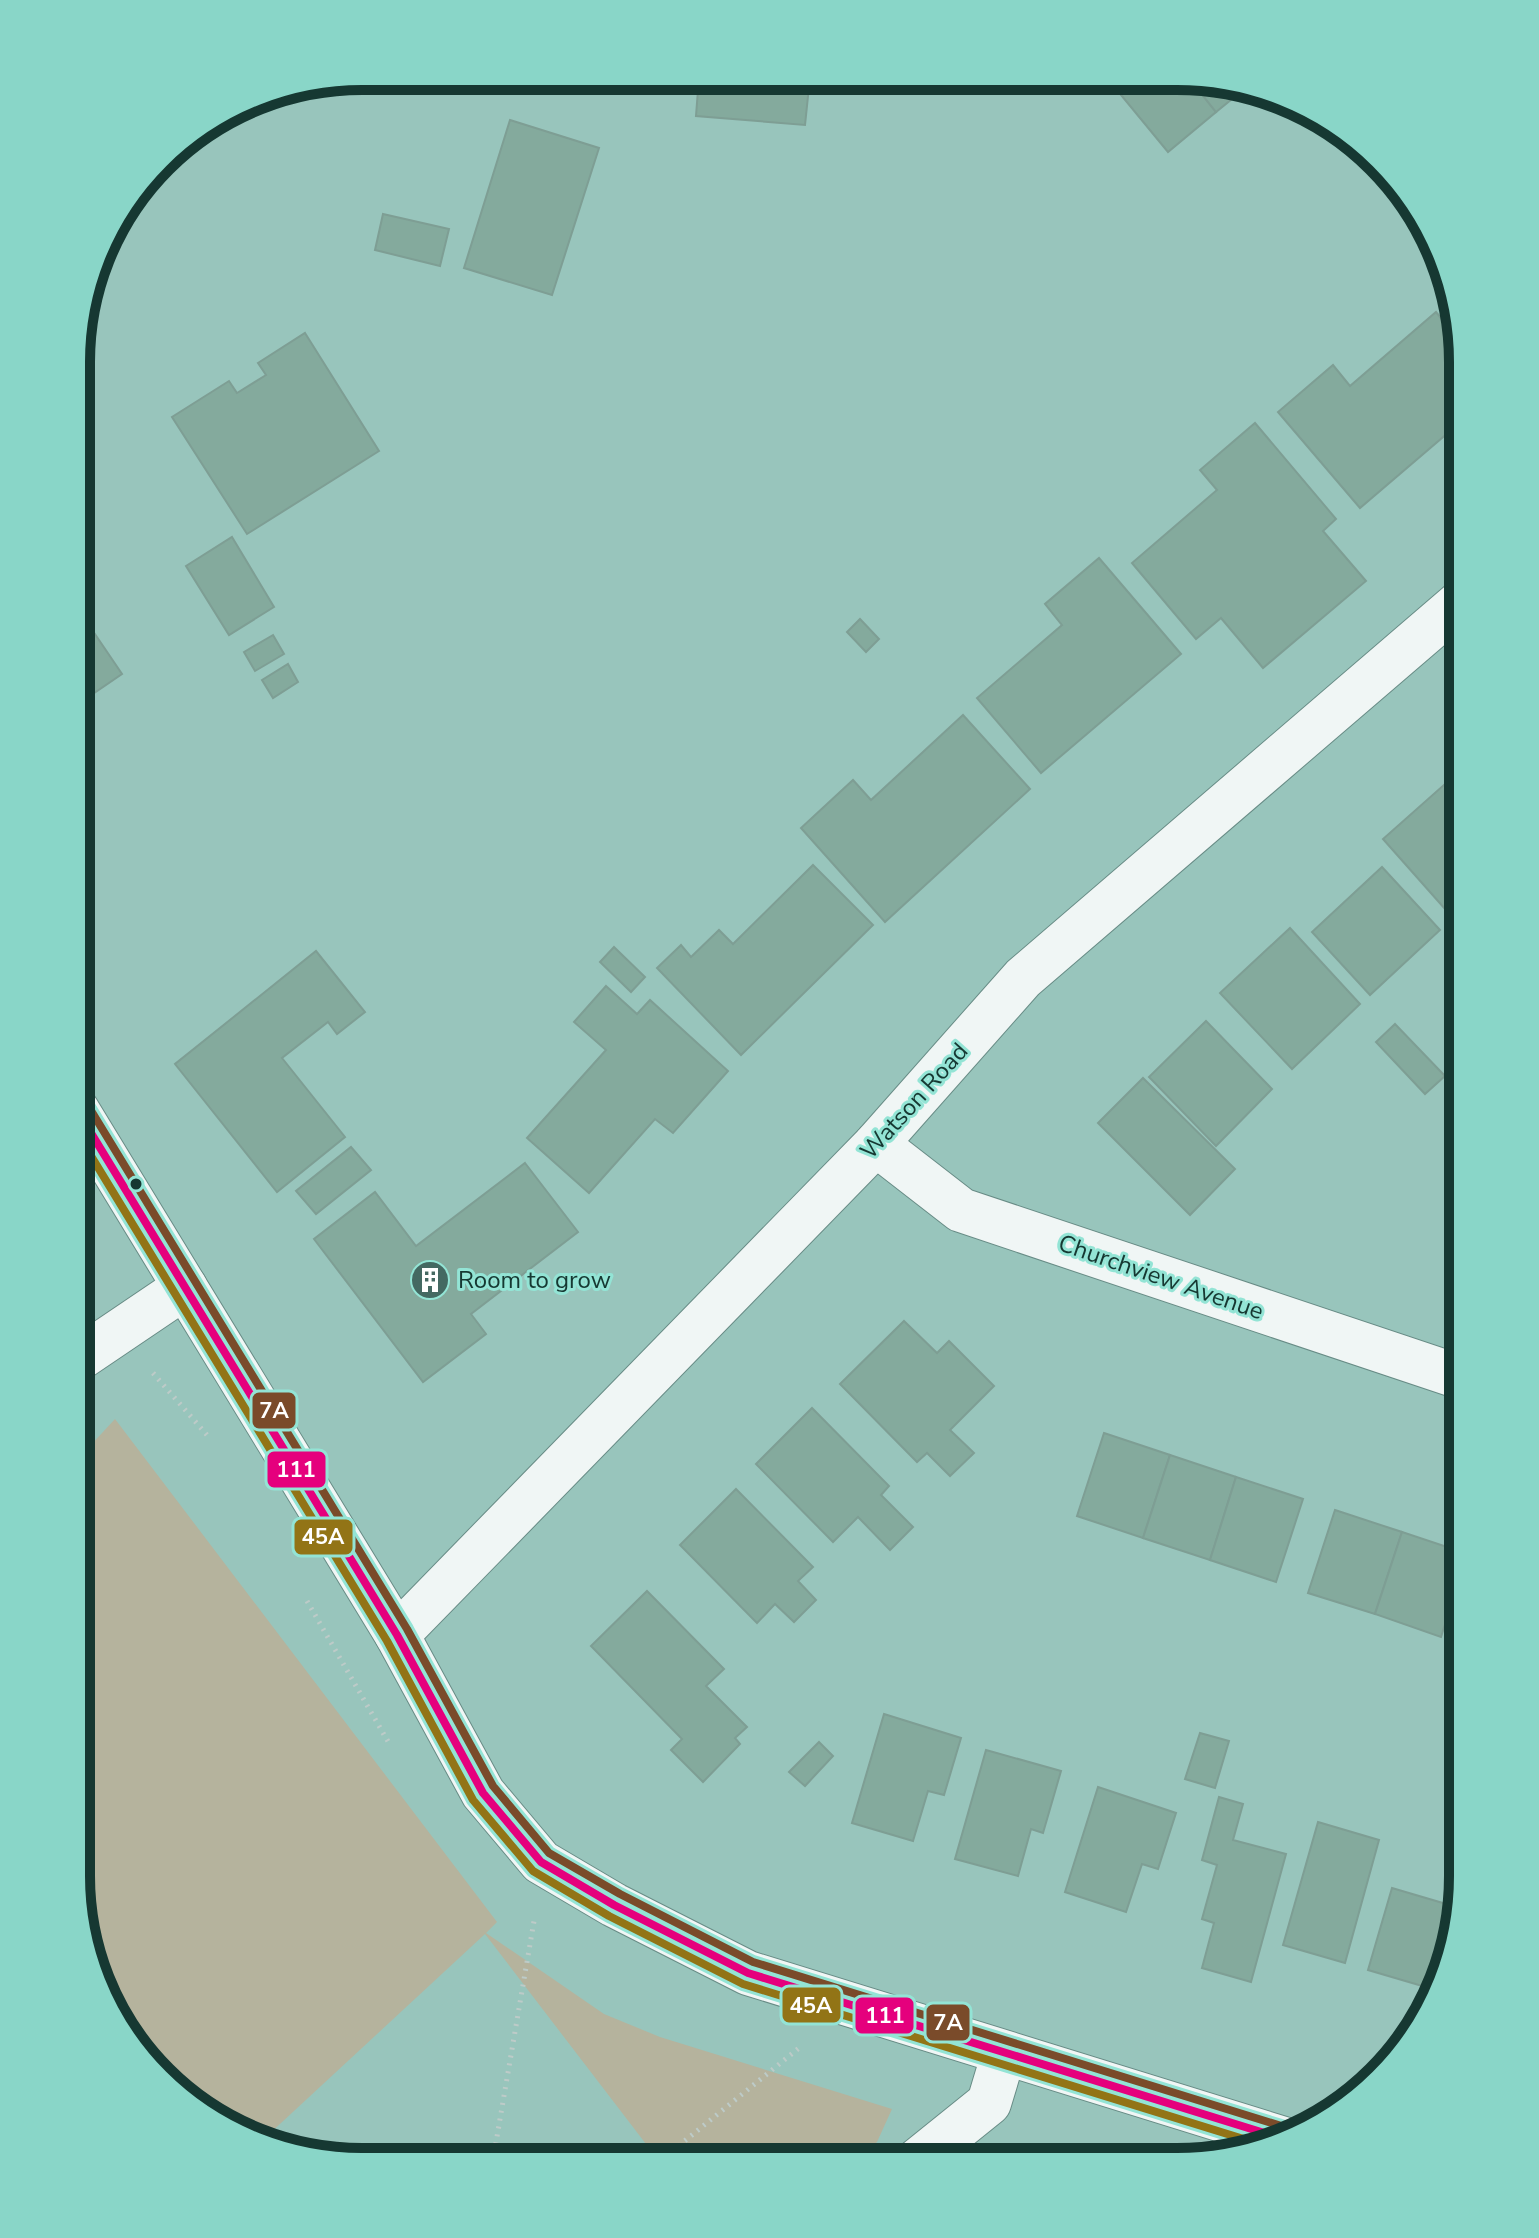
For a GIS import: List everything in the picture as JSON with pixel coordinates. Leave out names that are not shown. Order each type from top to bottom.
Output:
[{"type":"street","name":"Watson Road","points":[[397,1635],[876,1144],[1023,978],[1449,612]]},
{"type":"street","points":[[90,1131],[397,1635],[483,1793],[541,1862],[614,1905],[748,1973],[1266,2134]]},
{"type":"street","name":"Churchview Avenue","points":[[876,1144],[961,1210],[1448,1373]]},
{"type":"street","points":[[90,1351],[185,1287]]},
{"type":"street","points":[[933,2148],[989,2103],[1004,2053]]},
{"type":"path","points":[[495,2148],[535,1914]]},
{"type":"path","points":[[676,2148],[808,2041]]},
{"type":"shaded area","points":[[115,1419],[497,1922],[486,1933],[604,2014],[660,2037],[892,2109],[877,2142],[870,2148],[649,2148],[485,1934],[271,2132],[242,2120],[183,2081],[157,2055],[118,1996],[104,1964],[95,1929],[90,1876],[90,1446]]},
{"type":"building","points":[[809,90],[805,125],[696,116],[698,91]]},
{"type":"building","points":[[1117,90],[1200,91],[1216,112],[1168,152]]},
{"type":"building","points":[[1200,91],[1235,96],[1216,112]]},
{"type":"building","points":[[510,120],[599,148],[552,295],[464,268]]},
{"type":"building","points":[[383,214],[449,229],[440,266],[375,250]]},
{"type":"building","points":[[1436,312],[1447,325],[1449,432],[1360,508],[1278,412],[1333,365],[1350,386]]},
{"type":"building","points":[[305,333],[379,451],[247,534],[172,417],[229,381],[237,393],[266,375],[258,363]]},
{"type":"building","points":[[1255,423],[1336,519],[1323,531],[1366,581],[1263,668],[1221,618],[1196,639],[1132,563],[1217,490],[1200,470]]},
{"type":"building","points":[[232,537],[274,607],[229,635],[186,566]]},
{"type":"building","points":[[1099,558],[1181,654],[1041,773],[977,698],[1062,625],[1045,604]]},
{"type":"building","points":[[860,619],[879,639],[866,652],[847,632]]},
{"type":"building","points":[[90,627],[122,674],[90,696]]},
{"type":"building","points":[[273,635],[284,654],[255,671],[244,652]]},
{"type":"building","points":[[288,664],[298,682],[273,698],[262,680]]},
{"type":"building","points":[[963,715],[1030,789],[885,922],[801,828],[853,780],[871,800]]},
{"type":"building","points":[[1449,781],[1449,913],[1383,839]]},
{"type":"building","points":[[813,865],[873,925],[741,1055],[657,968],[681,945],[691,957],[719,930],[733,944]]},
{"type":"building","points":[[1382,867],[1440,930],[1370,995],[1312,932]]},
{"type":"building","points":[[1290,928],[1360,1004],[1292,1069],[1220,993]]},
{"type":"building","points":[[614,947],[645,977],[631,992],[600,962]]},
{"type":"building","points":[[316,951],[365,1012],[337,1034],[328,1022],[282,1058],[345,1137],[277,1192],[175,1064]]},
{"type":"building","points":[[606,986],[637,1014],[650,1000],[728,1071],[673,1133],[655,1119],[589,1193],[527,1138],[606,1050],[574,1022]]},
{"type":"building","points":[[1206,1021],[1272,1089],[1216,1146],[1149,1077]]},
{"type":"building","points":[[1395,1024],[1445,1076],[1425,1094],[1376,1042]]},
{"type":"building","points":[[1143,1078],[1235,1169],[1190,1215],[1098,1123]]},
{"type":"building","points":[[351,1147],[371,1170],[316,1214],[296,1191]]},
{"type":"building","name":"Room to grow","points":[[525,1163],[578,1232],[471,1314],[486,1334],[423,1382],[314,1239],[375,1192],[416,1246]]},
{"type":"building","points":[[904,1321],[937,1353],[949,1341],[994,1386],[950,1430],[974,1453],[950,1476],[927,1453],[917,1462],[840,1384]]},
{"type":"building","points":[[812,1408],[889,1486],[881,1495],[913,1527],[890,1550],[858,1517],[833,1542],[756,1464]]},
{"type":"building","points":[[1104,1433],[1170,1455],[1143,1538],[1077,1516]]},
{"type":"building","points":[[1170,1455],[1236,1477],[1210,1560],[1143,1538]]},
{"type":"building","points":[[1236,1477],[1303,1499],[1276,1582],[1210,1560]]},
{"type":"building","points":[[736,1489],[813,1567],[798,1581],[816,1600],[794,1622],[775,1604],[757,1623],[680,1545]]},
{"type":"building","points":[[1335,1510],[1402,1532],[1375,1614],[1308,1593]]},
{"type":"building","points":[[1402,1532],[1448,1547],[1448,1614],[1441,1637],[1375,1614]]},
{"type":"building","points":[[647,1591],[724,1669],[706,1686],[747,1727],[735,1738],[740,1744],[703,1782],[671,1750],[682,1739],[591,1646]]},
{"type":"building","points":[[884,1714],[961,1738],[944,1795],[928,1791],[913,1841],[852,1823]]},
{"type":"building","points":[[1200,1733],[1229,1741],[1215,1788],[1185,1779]]},
{"type":"building","points":[[819,1742],[833,1756],[805,1786],[789,1772]]},
{"type":"building","points":[[986,1750],[1061,1771],[1043,1833],[1031,1829],[1018,1876],[955,1859]]},
{"type":"building","points":[[1098,1787],[1176,1813],[1158,1869],[1142,1864],[1126,1912],[1065,1892]]},
{"type":"building","points":[[1219,1797],[1243,1804],[1233,1840],[1286,1854],[1251,1982],[1202,1968],[1214,1923],[1202,1919],[1217,1865],[1202,1860]]},
{"type":"building","points":[[1318,1822],[1379,1840],[1345,1963],[1283,1945]]},
{"type":"building","points":[[1392,1888],[1447,1904],[1435,1964],[1425,1987],[1368,1970]]},
{"type":"transit line","name":"7A","points":[[90,1109],[407,1629],[493,1786],[549,1853],[620,1894],[753,1962],[1282,2126]]},
{"type":"transit line","name":"111","points":[[90,1131],[397,1635],[483,1793],[541,1862],[614,1905],[748,1973],[1266,2134]]},
{"type":"transit line","name":"45A","points":[[90,1154],[387,1641],[473,1800],[533,1871],[609,1916],[743,1984],[1244,2139]]},
{"type":"place","name":"Room to grow","points":[[430,1280]]}]
